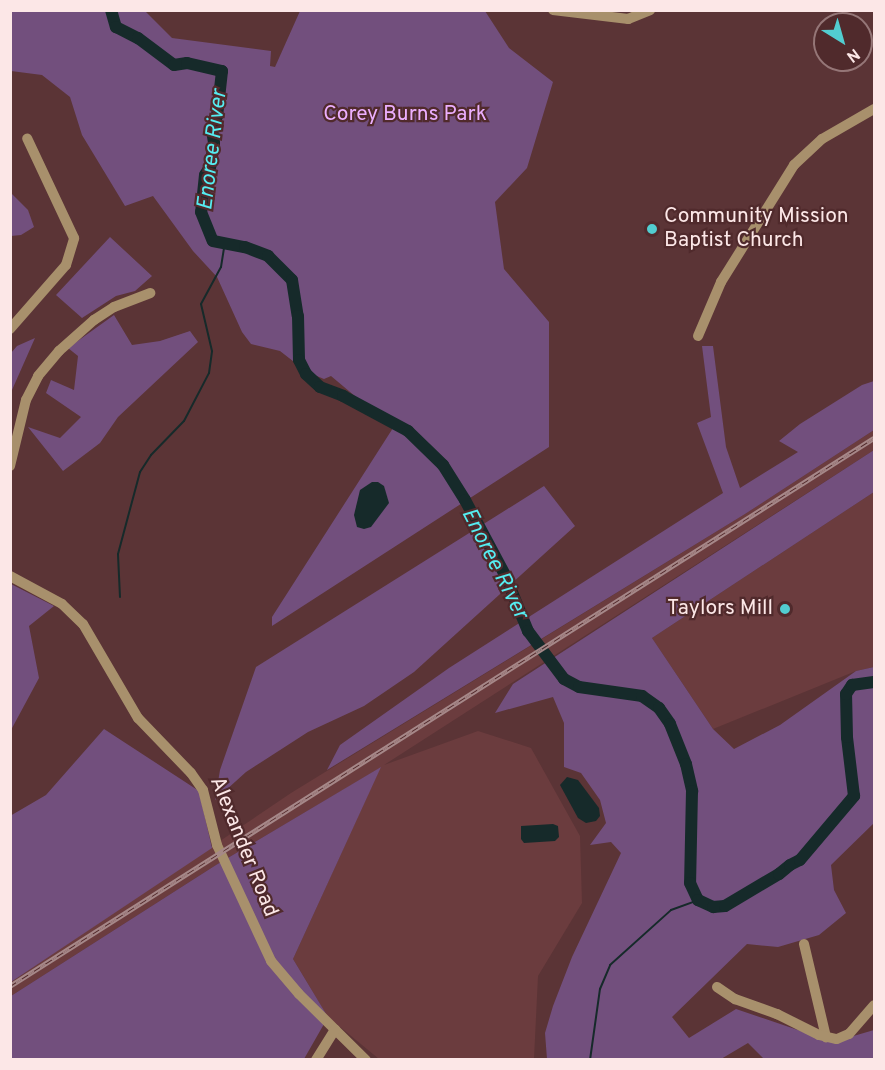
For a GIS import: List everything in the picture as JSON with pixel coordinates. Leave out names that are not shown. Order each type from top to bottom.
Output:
[{"type":"street","points":[[553,10],[628,19],[650,10]]},
{"type":"street","points":[[698,336],[721,282],[794,165],[822,139],[874,109]]},
{"type":"street","points":[[10,329],[66,265],[74,238],[27,138]]},
{"type":"street","points":[[10,466],[30,390],[48,364],[79,332],[105,312],[150,292]]},
{"type":"street","name":"Alexander Road","points":[[10,576],[62,604],[78,618],[138,718],[197,781],[208,801],[217,845],[265,952],[298,994],[366,1059]]},
{"type":"street","points":[[804,944],[826,1037]]},
{"type":"street","points":[[717,987],[735,999],[826,1037],[837,1039],[846,1037],[874,1005]]},
{"type":"street","points":[[316,1059],[336,1029]]},
{"type":"shaded area","points":[[874,430],[874,450],[384,765],[478,731],[531,748],[580,836],[582,903],[538,976],[534,1059],[379,1059],[328,1017],[293,959],[380,768],[216,865],[11,996],[11,982],[291,793],[745,514]]},
{"type":"shaded area","name":"Taylors Mill","points":[[874,492],[874,667],[856,671],[713,729],[652,638]]},
{"type":"green space","name":"Corey Burns Park","points":[[11,11],[145,11],[172,38],[271,51],[270,66],[275,67],[300,11],[485,11],[509,48],[553,82],[527,168],[495,202],[504,269],[549,322],[549,447],[272,626],[272,617],[393,428],[331,376],[324,379],[307,372],[280,351],[251,344],[242,332],[217,277],[193,251],[153,196],[125,206],[82,135],[70,97],[42,75],[11,71]]},
{"type":"green space","points":[[10,192],[28,210],[34,227],[21,235],[11,236]]},
{"type":"green space","points":[[110,237],[152,276],[135,291],[116,296],[82,318],[56,295]]},
{"type":"green space","points":[[114,315],[132,345],[160,341],[190,331],[198,342],[118,417],[100,443],[63,471],[28,427],[60,438],[81,417],[46,393],[51,380],[74,390],[78,356],[68,348]]},
{"type":"green space","points":[[35,338],[11,397],[11,353],[17,346]]},
{"type":"green space","points":[[702,346],[713,346],[726,447],[740,488],[798,452],[779,441],[800,424],[862,385],[874,381],[874,430],[745,514],[327,770],[340,745],[449,668],[723,493],[697,423],[711,417]]},
{"type":"green space","points":[[874,450],[874,492],[652,638],[713,729],[734,749],[780,725],[856,671],[874,667],[874,823],[831,865],[834,890],[846,913],[819,935],[778,947],[747,944],[672,1017],[689,1038],[736,1009],[833,1042],[874,1030],[873,1059],[764,1059],[748,1043],[721,1059],[547,1059],[545,1033],[553,1006],[572,957],[621,853],[611,842],[590,845],[606,823],[600,800],[581,773],[564,767],[564,723],[553,697],[495,713],[513,684]]},
{"type":"green space","points":[[544,486],[575,526],[414,672],[364,706],[308,732],[246,772],[215,800],[220,770],[256,667]]},
{"type":"green space","points":[[11,584],[54,606],[29,626],[39,678],[11,730]]},
{"type":"green space","points":[[104,729],[199,791],[212,848],[11,982],[10,816],[46,795]]},
{"type":"green space","points":[[381,767],[293,959],[328,1017],[304,1059],[11,1060],[11,996],[216,865]]},
{"type":"water","points":[[372,482],[378,482],[384,486],[389,503],[371,527],[364,529],[357,527],[354,515],[360,490]]},
{"type":"water","points":[[567,777],[578,780],[599,808],[600,816],[596,821],[586,823],[578,818],[560,785]]},
{"type":"water","points":[[553,824],[558,826],[559,837],[555,841],[524,843],[521,839],[521,826]]},
{"type":"waterway","name":"Enoree River","points":[[111,10],[116,27],[138,38],[174,65],[187,63],[222,71],[217,116],[212,130],[214,143],[210,167],[205,175],[201,212],[213,241],[245,247],[268,256],[292,280],[298,316],[299,360],[306,374],[320,387],[343,396],[408,431],[443,465],[465,500],[505,575],[528,631],[564,679],[579,687],[642,696],[659,708],[670,724],[686,764],[692,791],[690,883],[698,900],[713,907],[725,906],[779,874],[800,860],[854,796],[847,737],[846,694],[852,685],[874,682]]},
{"type":"waterway","points":[[120,597],[118,554],[140,472],[151,455],[184,421],[209,373],[212,351],[201,304],[221,267],[225,243]]},
{"type":"waterway","points":[[590,1060],[600,989],[610,965],[671,910],[698,900]]},
{"type":"railway","points":[[10,986],[874,438]]},
{"type":"place","name":"Community Mission Baptist Church","points":[[652,229]]},
{"type":"place","name":"Taylors Mill","points":[[785,609]]}]
